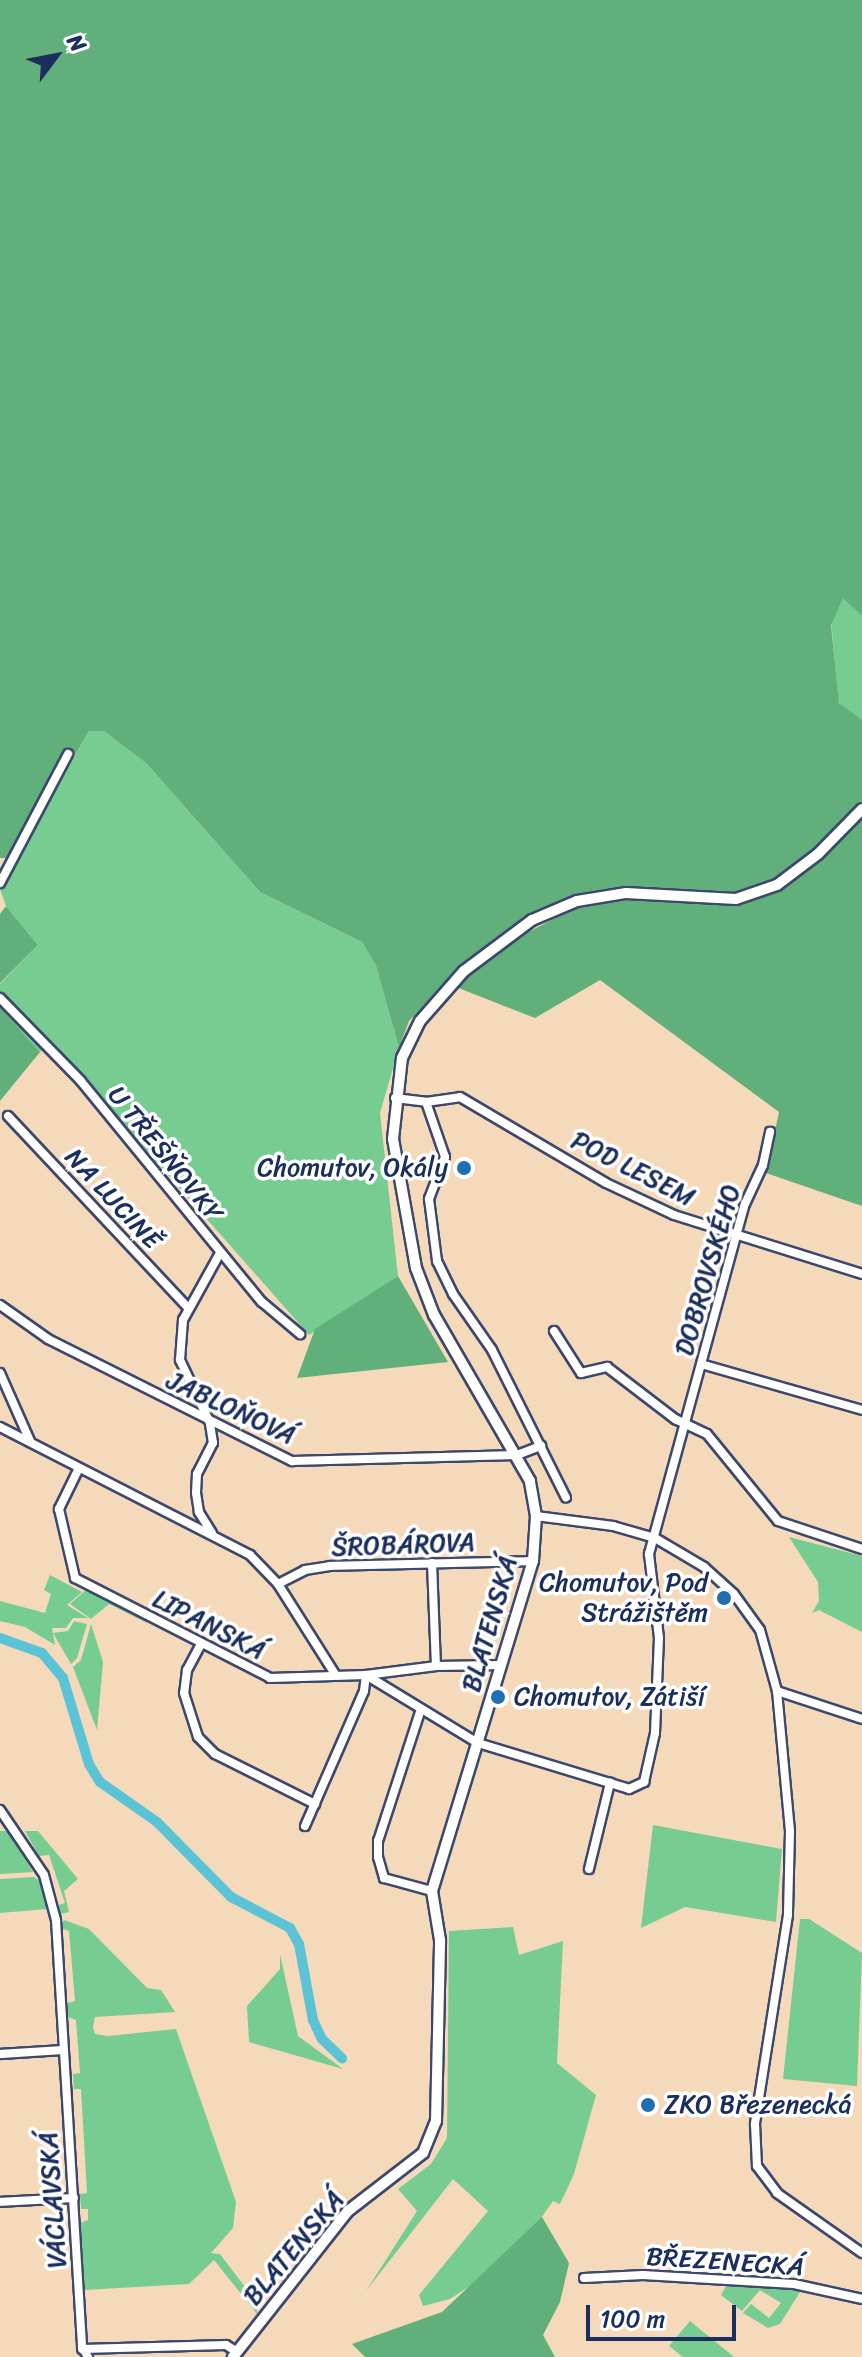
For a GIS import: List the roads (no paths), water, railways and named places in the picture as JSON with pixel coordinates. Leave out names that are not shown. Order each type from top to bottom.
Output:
[{"type":"street","points":[[0,883],[68,754]]},
{"type":"street","name":"BLATENSKÁ","points":[[235,2354],[348,2211],[423,2153],[436,2121],[441,2014],[440,1940],[432,1891],[533,1561],[536,1516],[530,1481],[434,1315],[416,1268],[398,1187],[394,1098],[402,1058],[420,1021],[492,945],[532,920],[577,901],[626,893],[736,899],[777,885],[818,854],[862,809]]},
{"type":"street","name":"U TŘEŠŇOVKY","points":[[0,998],[80,1080],[280,1322],[300,1334]]},
{"type":"street","name":"POD LESEM","points":[[394,1098],[426,1102],[460,1097],[606,1183],[738,1239],[862,1274]]},
{"type":"street","points":[[426,1102],[445,1157],[429,1199],[430,1231],[453,1294],[492,1350],[566,1498]]},
{"type":"street","name":"NA LUCINĚ","points":[[8,1116],[188,1308]]},
{"type":"street","name":"DOBROVSKÉHO","points":[[478,1743],[629,1789],[644,1782],[655,1733],[659,1638],[649,1554],[770,1132]]},
{"type":"street","points":[[213,1534],[199,1512],[196,1493],[197,1474],[213,1443],[210,1423],[180,1360],[188,1308],[220,1253]]},
{"type":"street","name":"JABLOŇOVÁ","points":[[0,1305],[48,1339],[210,1423],[292,1461],[517,1455],[541,1446]]},
{"type":"street","points":[[554,1331],[581,1373],[607,1367],[675,1419],[685,1420],[707,1434],[778,1521],[862,1549]]},
{"type":"street","points":[[701,1364],[862,1410]]},
{"type":"street","points":[[0,1373],[30,1442]]},
{"type":"street","points":[[0,1427],[250,1555],[278,1584],[335,1674]]},
{"type":"street","name":"LIPANSKÁ","points":[[79,1468],[59,1509],[75,1578],[270,1678],[366,1675],[436,1666],[501,1665]]},
{"type":"street","points":[[536,1516],[613,1526],[655,1538],[704,1567],[734,1594],[760,1630],[777,1691],[790,1831],[788,1915],[755,2124],[757,2166],[777,2193],[862,2253]]},
{"type":"street","name":"ŠROBÁROVA","points":[[278,1584],[317,1568],[533,1561]]},
{"type":"street","points":[[432,1563],[436,1666]]},
{"type":"street","points":[[201,1644],[187,1670],[184,1693],[198,1737],[215,1754],[315,1804]]},
{"type":"street","points":[[305,1826],[364,1691],[366,1675],[420,1712],[478,1743]]},
{"type":"street","points":[[777,1691],[862,1719]]},
{"type":"street","points":[[420,1712],[378,1841],[378,1857],[384,1878],[432,1891]]},
{"type":"street","points":[[589,1869],[610,1783]]},
{"type":"street","name":"VÁCLAVSKÁ","points":[[0,1810],[29,1847],[53,1910],[82,2347],[86,2357]]},
{"type":"street","points":[[0,2054],[63,2050]]},
{"type":"street","points":[[0,2202],[74,2198]]},
{"type":"street","name":"BŘEZENECKÁ","points":[[584,2278],[794,2284],[862,2299]]},
{"type":"street","points":[[82,2347],[226,2345],[235,2354]]},
{"type":"waterway","points":[[0,1638],[42,1653],[63,1678],[89,1764],[100,1782],[157,1822],[231,1897],[290,1928],[299,1944],[313,2020],[322,2039],[342,2058]]},
{"type":"place","name":"Chomutov, Okály","points":[[464,1168]]},
{"type":"place","name":"Chomutov, Pod Strážištěm","points":[[724,1598]]},
{"type":"place","name":"Chomutov, Zátiší","points":[[498,1697]]},
{"type":"place","name":"ZKO Březenecká","points":[[648,2105]]}]
